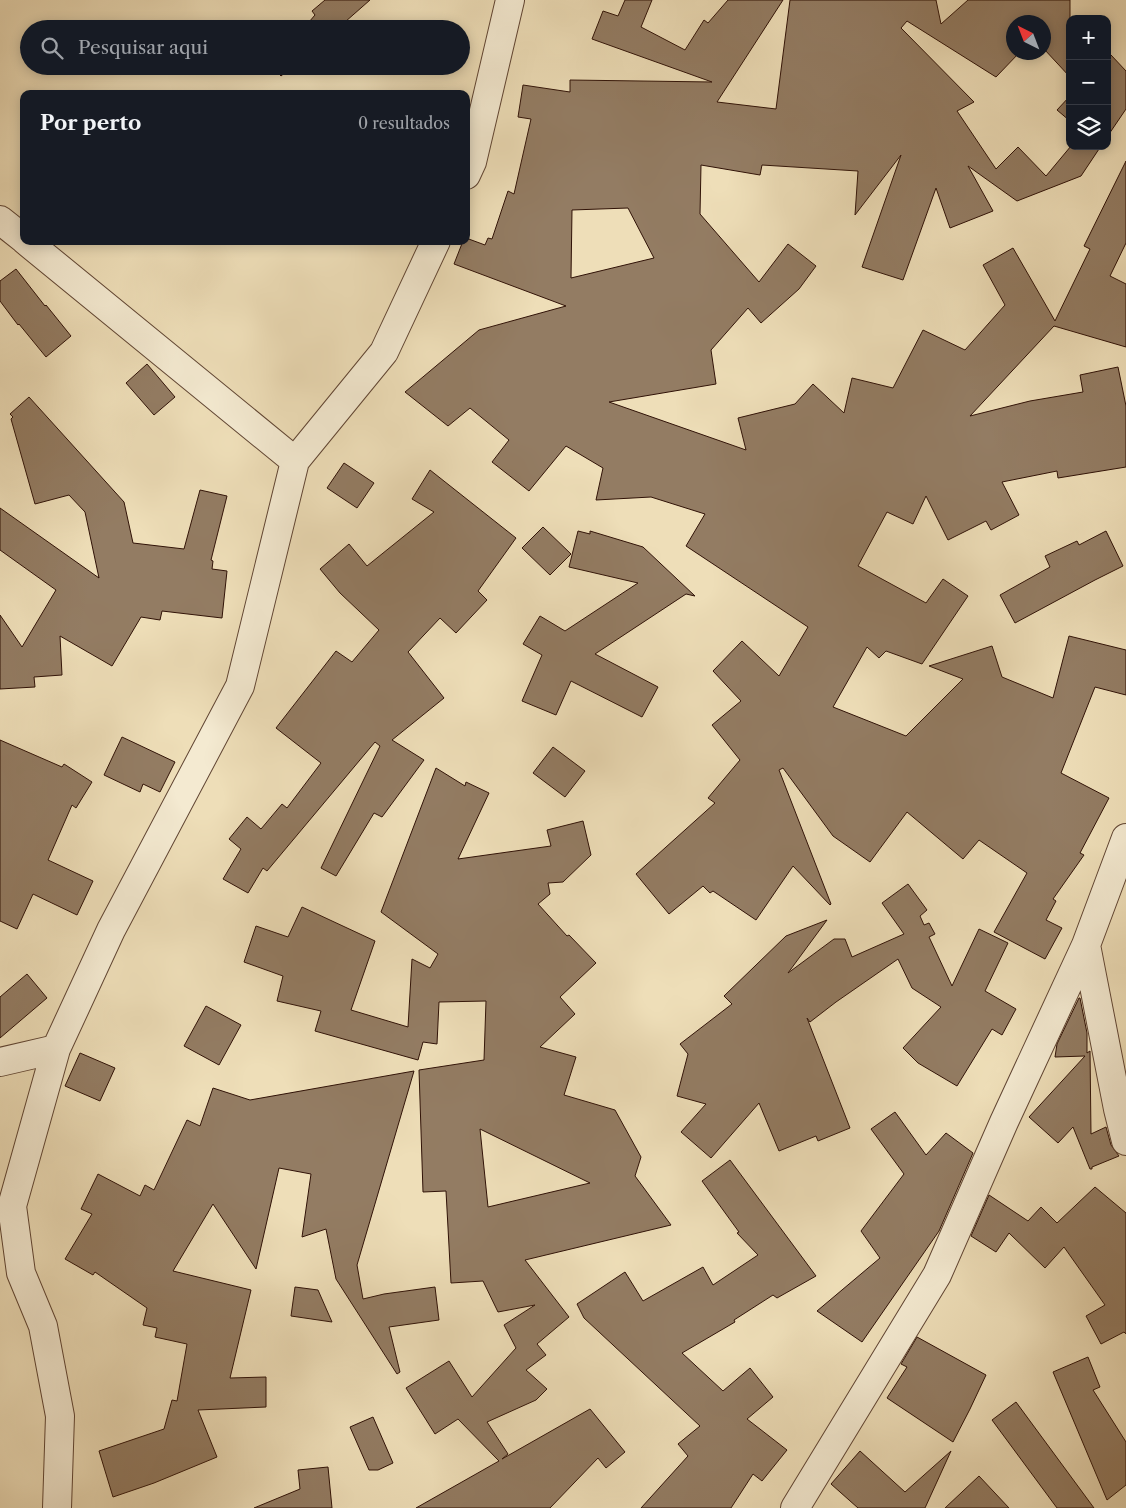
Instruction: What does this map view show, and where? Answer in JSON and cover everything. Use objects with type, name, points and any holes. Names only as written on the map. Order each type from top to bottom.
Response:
[{"type":"street","points":[[470,166],[510,0]]},
{"type":"street","points":[[0,220],[20,236]]},
{"type":"street","points":[[31,245],[296,461]]},
{"type":"street","points":[[57,1508],[60,1416],[43,1326],[21,1273],[12,1206],[56,1049],[111,930],[240,686],[296,461],[384,352],[434,245]]},
{"type":"street","points":[[795,1508],[937,1274],[1004,1122],[1086,945],[1126,838]]},
{"type":"street","points":[[1086,945],[1126,1141]]},
{"type":"street","points":[[0,1062],[56,1049]]},
{"type":"building","points":[[325,0],[370,0],[347,20],[311,20],[315,15],[312,11]]},
{"type":"building","points":[[625,0],[652,0],[641,27],[685,50],[704,20],[708,23],[728,0],[783,0],[717,102],[776,109],[790,0],[936,0],[941,24],[968,0],[1070,0],[1070,15],[1066,15],[1066,73],[1051,57],[1051,15],[1006,15],[1006,60],[1012,60],[996,77],[907,21],[901,28],[974,102],[957,111],[996,169],[1018,147],[1046,176],[1068,150],[1098,150],[1081,176],[1017,201],[968,166],[993,211],[950,228],[936,188],[903,280],[862,267],[901,155],[855,215],[858,171],[762,165],[760,175],[701,165],[700,214],[759,282],[788,244],[816,266],[799,289],[761,323],[748,308],[711,350],[716,384],[609,402],[746,450],[738,418],[795,404],[813,384],[844,413],[852,378],[893,388],[923,330],[965,350],[1005,305],[983,265],[1013,248],[1055,321],[1090,249],[1084,246],[1126,161],[1126,243],[1110,276],[1126,284],[1126,347],[1054,326],[970,416],[1030,401],[1083,392],[1080,375],[1118,367],[1126,406],[1126,467],[1058,478],[1057,471],[1002,482],[1019,515],[991,530],[986,521],[948,540],[926,496],[913,524],[887,512],[858,566],[926,603],[943,579],[968,596],[922,664],[886,651],[879,658],[867,647],[833,707],[906,736],[963,679],[929,666],[992,646],[1002,677],[1053,698],[1069,636],[1126,650],[1126,695],[1095,687],[1061,773],[1109,798],[1080,853],[1084,855],[1053,899],[1056,901],[1046,920],[1062,928],[1045,959],[994,932],[1027,873],[979,840],[963,859],[907,812],[870,862],[833,836],[783,768],[779,770],[830,905],[793,866],[756,920],[713,891],[710,893],[703,886],[669,914],[636,874],[715,803],[708,798],[740,760],[712,725],[741,701],[713,671],[742,641],[779,676],[808,627],[686,546],[705,514],[651,497],[596,500],[603,468],[566,446],[529,491],[492,462],[509,440],[470,408],[448,426],[405,392],[479,330],[566,306],[454,264],[461,245],[470,245],[470,239],[485,245],[488,238],[492,239],[508,191],[514,194],[531,119],[518,117],[523,85],[570,92],[570,80],[712,82],[592,39],[603,11],[618,16]],"holes":[[[628,208],[654,258],[571,278],[572,210]]]},
{"type":"building","points":[[1111,55],[1126,71],[1126,109],[1111,131]]},
{"type":"building","points":[[1066,100],[1066,118],[1057,110]]},
{"type":"building","points":[[16,269],[71,336],[46,357],[0,301],[0,281]]},
{"type":"building","points":[[147,364],[175,397],[154,415],[126,383]]},
{"type":"building","points":[[29,397],[124,502],[133,543],[184,549],[200,490],[227,496],[211,560],[213,561],[212,569],[227,571],[222,618],[162,611],[160,620],[141,617],[112,666],[60,636],[62,675],[34,677],[35,687],[0,689],[0,615],[22,647],[56,590],[0,550],[0,508],[99,578],[85,512],[69,495],[35,504],[11,419],[13,417],[10,414]]},
{"type":"building","points":[[344,463],[374,483],[357,508],[327,488]]},
{"type":"building","points":[[430,470],[516,538],[478,591],[487,600],[456,633],[440,618],[408,652],[444,698],[392,740],[424,760],[382,817],[374,813],[336,876],[321,868],[380,746],[375,742],[267,871],[263,868],[248,893],[223,879],[241,849],[229,839],[247,817],[261,829],[282,804],[287,808],[321,763],[276,728],[336,651],[352,662],[379,630],[340,593],[320,569],[349,544],[367,566],[434,512],[412,499]]},
{"type":"building","points":[[543,527],[571,554],[550,575],[522,548]]},
{"type":"building","points":[[578,531],[590,534],[590,531],[643,547],[695,596],[686,594],[595,654],[658,687],[642,717],[571,681],[556,715],[522,701],[542,655],[523,644],[540,616],[565,631],[638,583],[569,567]]},
{"type":"building","points":[[1106,531],[1123,566],[1015,623],[1000,595],[1050,567],[1045,556],[1077,541],[1079,545]]},
{"type":"building","points":[[122,737],[175,762],[160,792],[143,784],[140,792],[104,775]]},
{"type":"building","points":[[0,740],[62,767],[64,764],[92,782],[76,808],[72,805],[48,860],[93,881],[77,915],[33,894],[17,929],[0,921]]},
{"type":"building","points":[[553,747],[585,771],[565,797],[533,773]]},
{"type":"building","points":[[436,768],[465,786],[466,782],[489,793],[458,859],[551,846],[547,830],[583,821],[591,855],[563,882],[548,883],[550,894],[538,904],[567,936],[569,935],[596,963],[560,997],[575,1014],[540,1047],[576,1057],[564,1095],[615,1110],[641,1157],[635,1176],[671,1225],[525,1260],[569,1317],[537,1344],[546,1355],[526,1370],[547,1389],[536,1400],[487,1422],[508,1454],[502,1459],[590,1409],[625,1452],[606,1468],[598,1458],[550,1508],[416,1508],[499,1461],[458,1419],[435,1434],[406,1388],[449,1361],[472,1397],[516,1348],[504,1325],[535,1305],[498,1312],[483,1281],[451,1283],[446,1191],[423,1192],[419,1070],[484,1060],[486,1001],[439,1002],[437,1044],[423,1042],[418,1060],[315,1031],[321,1011],[277,1001],[283,976],[244,962],[256,926],[288,937],[302,907],[375,941],[351,1010],[408,1027],[412,959],[430,968],[438,954],[381,912]],"holes":[[[480,1129],[590,1183],[488,1207]]]},
{"type":"building","points":[[908,884],[927,910],[920,916],[924,925],[929,923],[935,934],[929,937],[952,986],[979,929],[1008,943],[985,991],[1016,1009],[1002,1035],[992,1029],[957,1086],[918,1063],[903,1048],[941,1007],[912,988],[898,959],[810,1022],[807,1018],[850,1128],[818,1141],[816,1136],[779,1151],[759,1103],[711,1158],[681,1132],[706,1104],[677,1096],[688,1054],[680,1044],[732,1004],[724,996],[786,936],[827,920],[788,973],[834,939],[845,939],[852,957],[904,934],[882,903]]},
{"type":"building","points":[[27,974],[47,998],[0,1038],[0,997]]},
{"type":"building","points":[[1079,998],[1087,1033],[1087,1053],[1090,1051],[1091,1134],[1106,1127],[1111,1145],[1119,1156],[1092,1167],[1092,1169],[1090,1169],[1073,1127],[1058,1143],[1029,1117],[1085,1056],[1055,1057],[1057,1044]]},
{"type":"building","points":[[206,1006],[241,1025],[219,1065],[184,1046]]},
{"type":"building","points":[[80,1053],[115,1068],[100,1101],[65,1086]]},
{"type":"building","points":[[414,1071],[357,1265],[363,1299],[435,1287],[439,1320],[389,1327],[400,1372],[397,1374],[336,1279],[326,1229],[302,1237],[311,1174],[279,1168],[256,1269],[213,1204],[173,1271],[251,1290],[230,1378],[266,1377],[266,1407],[198,1410],[217,1457],[154,1483],[113,1497],[99,1451],[164,1429],[172,1400],[177,1401],[187,1344],[155,1337],[157,1328],[143,1325],[147,1308],[95,1272],[93,1275],[65,1259],[92,1214],[81,1209],[98,1174],[140,1196],[145,1185],[154,1190],[187,1120],[200,1126],[213,1088],[250,1100]]},
{"type":"building","points":[[895,1112],[926,1155],[946,1133],[973,1153],[939,1231],[862,1342],[817,1311],[880,1258],[861,1231],[904,1174],[871,1129]]},
{"type":"building","points":[[730,1160],[816,1276],[777,1298],[773,1295],[734,1320],[735,1322],[682,1353],[723,1391],[750,1368],[773,1397],[747,1419],[787,1450],[762,1481],[753,1474],[731,1508],[641,1508],[688,1456],[678,1444],[700,1426],[584,1318],[577,1304],[625,1272],[643,1301],[703,1267],[713,1285],[758,1255],[737,1233],[739,1232],[702,1181]]},
{"type":"building","points":[[1095,1187],[1126,1213],[1126,1334],[1124,1332],[1101,1344],[1086,1316],[1105,1305],[1064,1247],[1045,1268],[1009,1233],[996,1252],[971,1236],[989,1195],[1028,1221],[1041,1207],[1057,1223]]},
{"type":"building","points":[[295,1287],[318,1290],[332,1322],[291,1316]]},
{"type":"building","points":[[917,1337],[986,1375],[953,1442],[887,1398],[907,1367],[901,1364]]},
{"type":"building","points":[[1088,1357],[1100,1387],[1093,1390],[1126,1442],[1126,1485],[1107,1500],[1053,1372]]},
{"type":"building","points":[[1016,1402],[1094,1508],[1057,1508],[992,1420]]},
{"type":"building","points":[[373,1417],[393,1463],[378,1470],[369,1470],[350,1427]]},
{"type":"building","points":[[860,1451],[905,1492],[951,1451],[925,1508],[858,1508],[831,1484]]},
{"type":"building","points":[[328,1467],[332,1508],[254,1508],[300,1489],[298,1470]]},
{"type":"building","points":[[979,1476],[1009,1508],[945,1508]]}]
